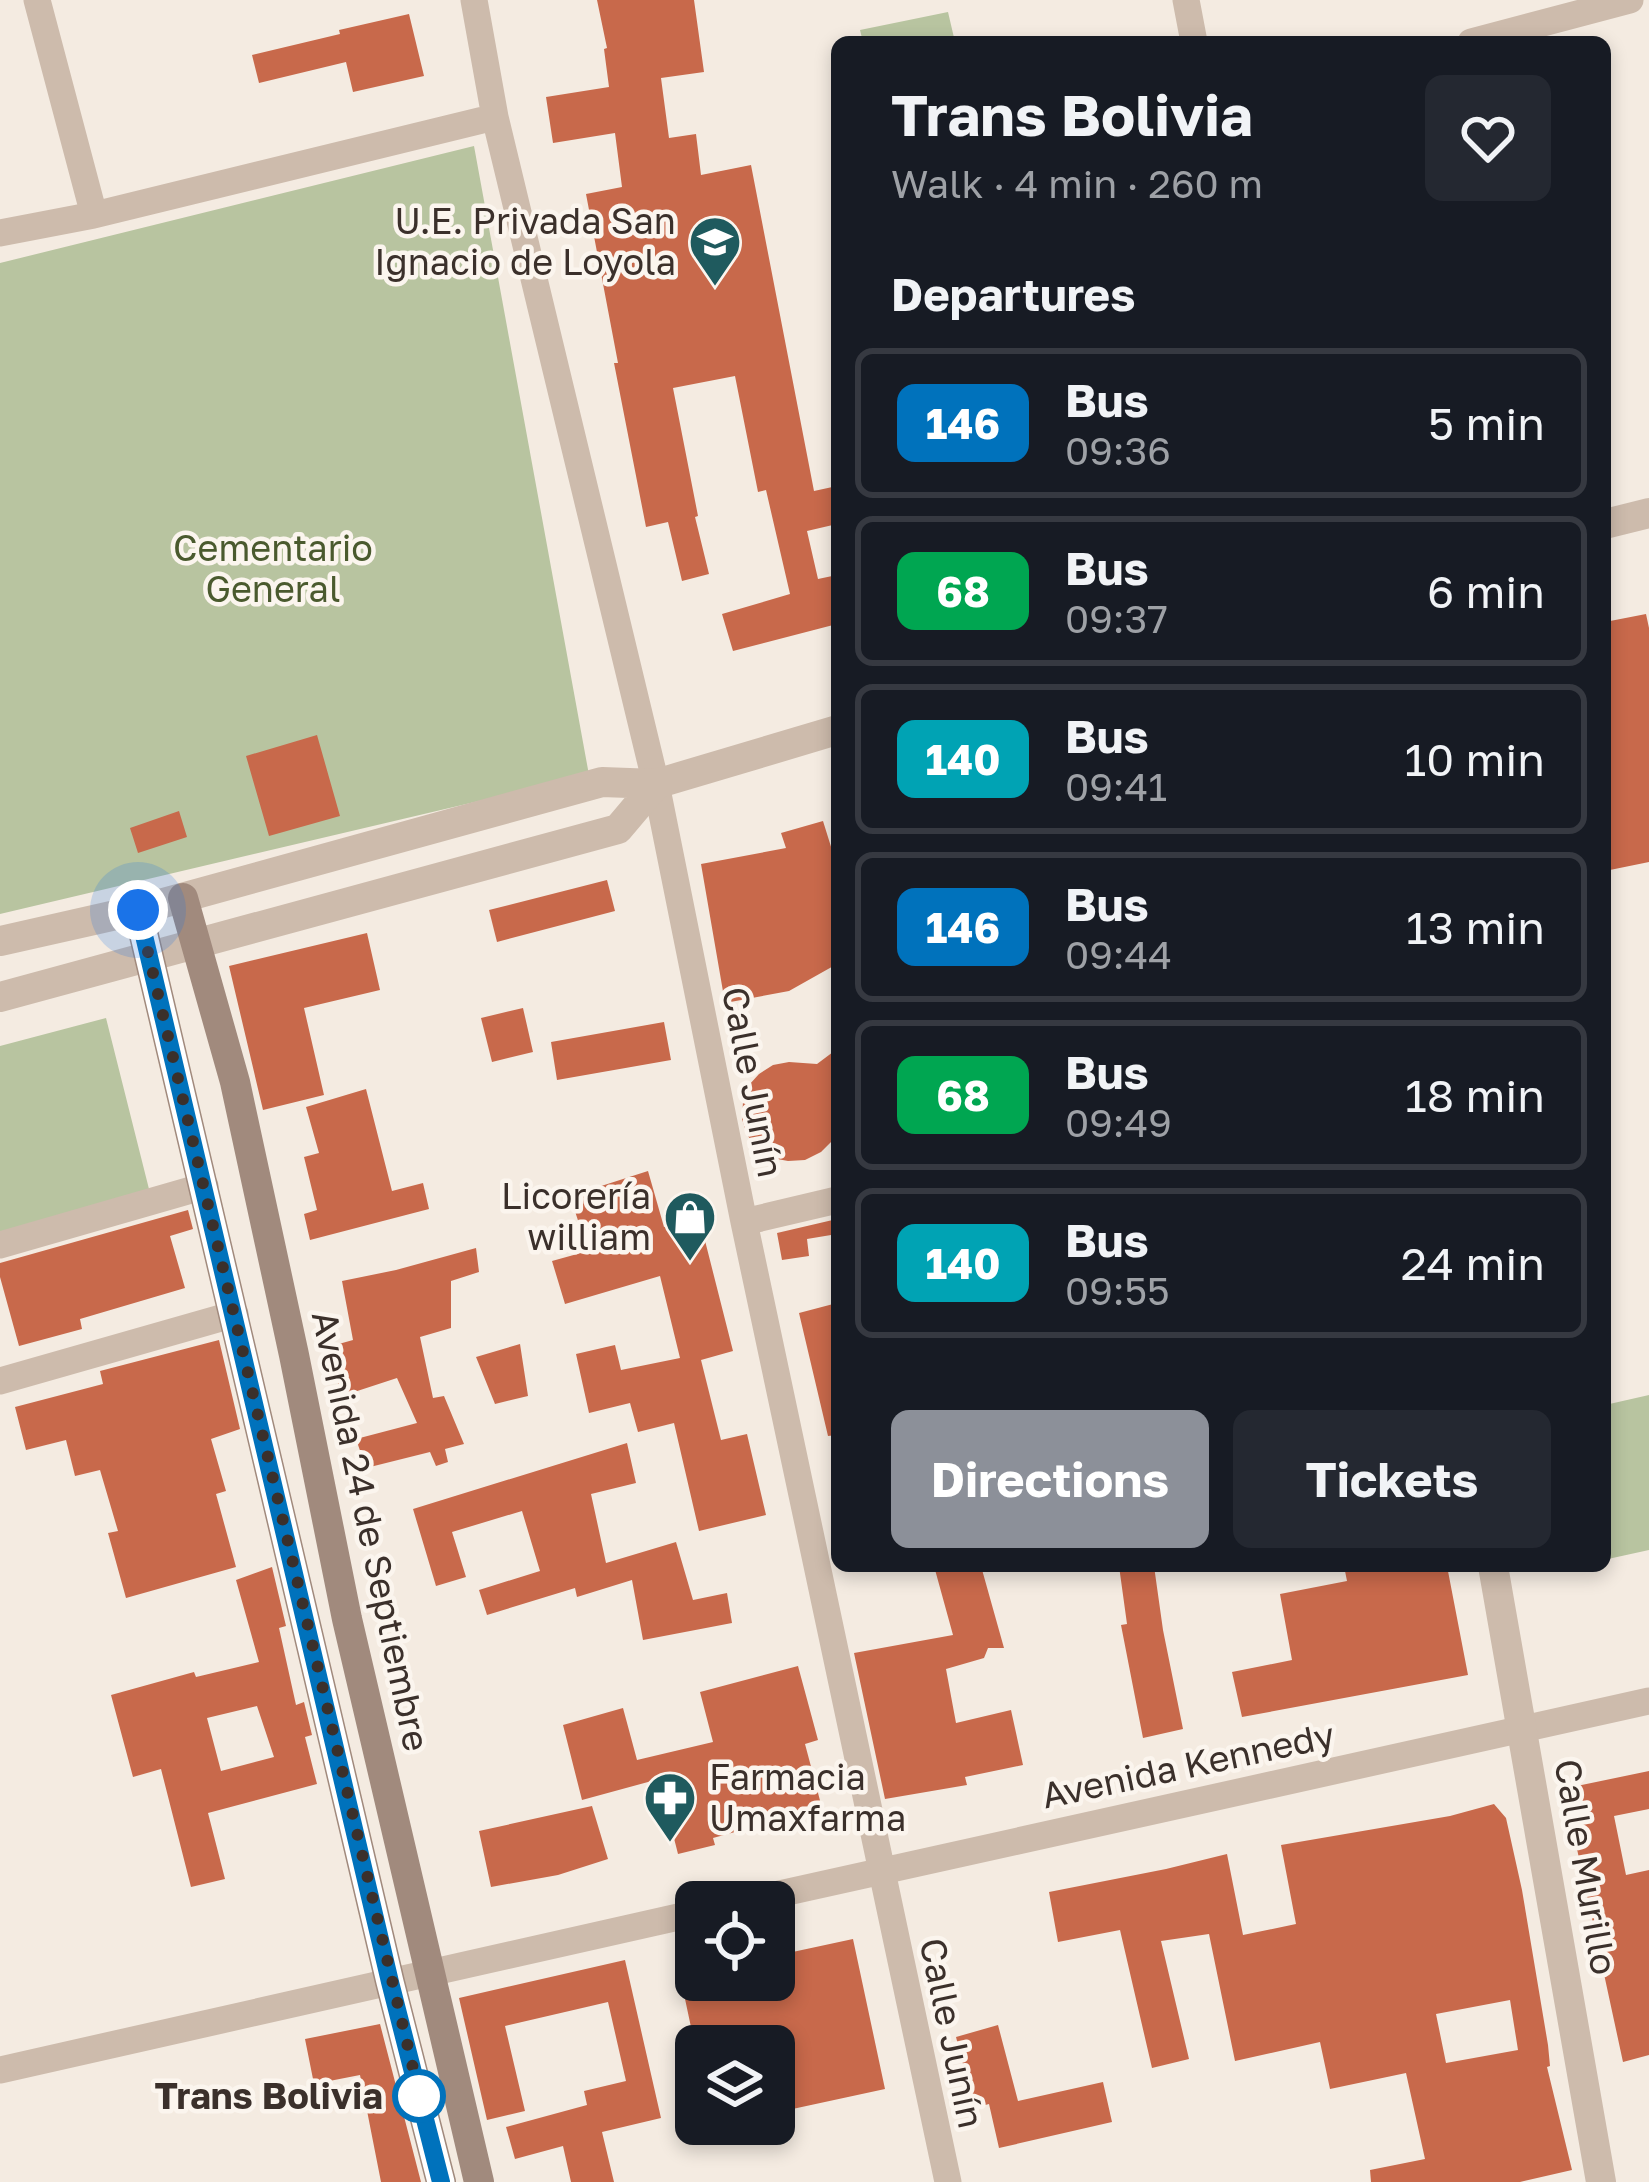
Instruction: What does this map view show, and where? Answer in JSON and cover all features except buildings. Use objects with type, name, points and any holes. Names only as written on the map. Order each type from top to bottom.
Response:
[{"type":"main road","name":"Avenida 24 de Septiembre","points":[[183,898],[235,1082],[347,1619],[479,2182]]},
{"type":"main road","points":[[138,910],[441,2182]]},
{"type":"street","points":[[37,0],[94,214]]},
{"type":"street","name":"Calle Junín","points":[[474,0],[495,116],[656,784],[948,2182]]},
{"type":"street","points":[[1186,0],[1193,36]]},
{"type":"street","points":[[1494,36],[1630,0]]},
{"type":"street","points":[[0,233],[495,116]]},
{"type":"street","points":[[1611,522],[1649,513]]},
{"type":"street","points":[[0,941],[138,910],[602,782],[656,784],[831,732]]},
{"type":"street","points":[[0,997],[618,829],[656,784]]},
{"type":"street","points":[[0,1245],[205,1186]]},
{"type":"street","points":[[744,1222],[831,1201]]},
{"type":"street","points":[[0,1382],[235,1313]]},
{"type":"street","name":"Calle Murillo","points":[[1493,1572],[1601,2182]]},
{"type":"street","name":"Avenida Kennedy","points":[[795,1890],[1649,1701]]},
{"type":"street","points":[[0,2070],[675,1918]]},
{"type":"green space","points":[[948,12],[954,36],[862,36],[860,30]]},
{"type":"green space","name":"Cementario General","points":[[474,146],[589,775],[0,914],[0,263]]},
{"type":"green space","points":[[106,1018],[151,1197],[0,1237],[0,1046]]},
{"type":"green space","points":[[1649,1395],[1649,1550],[1611,1558],[1611,1404]]},
{"type":"bus line","name":"146","points":[[138,910],[441,2182]]},
{"type":"place","name":"U.E. Privada San Ignacio de Loyola","points":[[715,288]]},
{"type":"place","name":"Licorería william","points":[[690,1263]]},
{"type":"place","name":"Farmacia Umaxfarma","points":[[670,1844]]},
{"type":"place","name":"Trans Bolivia","points":[[419,2096]]},
{"type":"route","points":[[138,910],[421,2102],[419,2096]]}]
